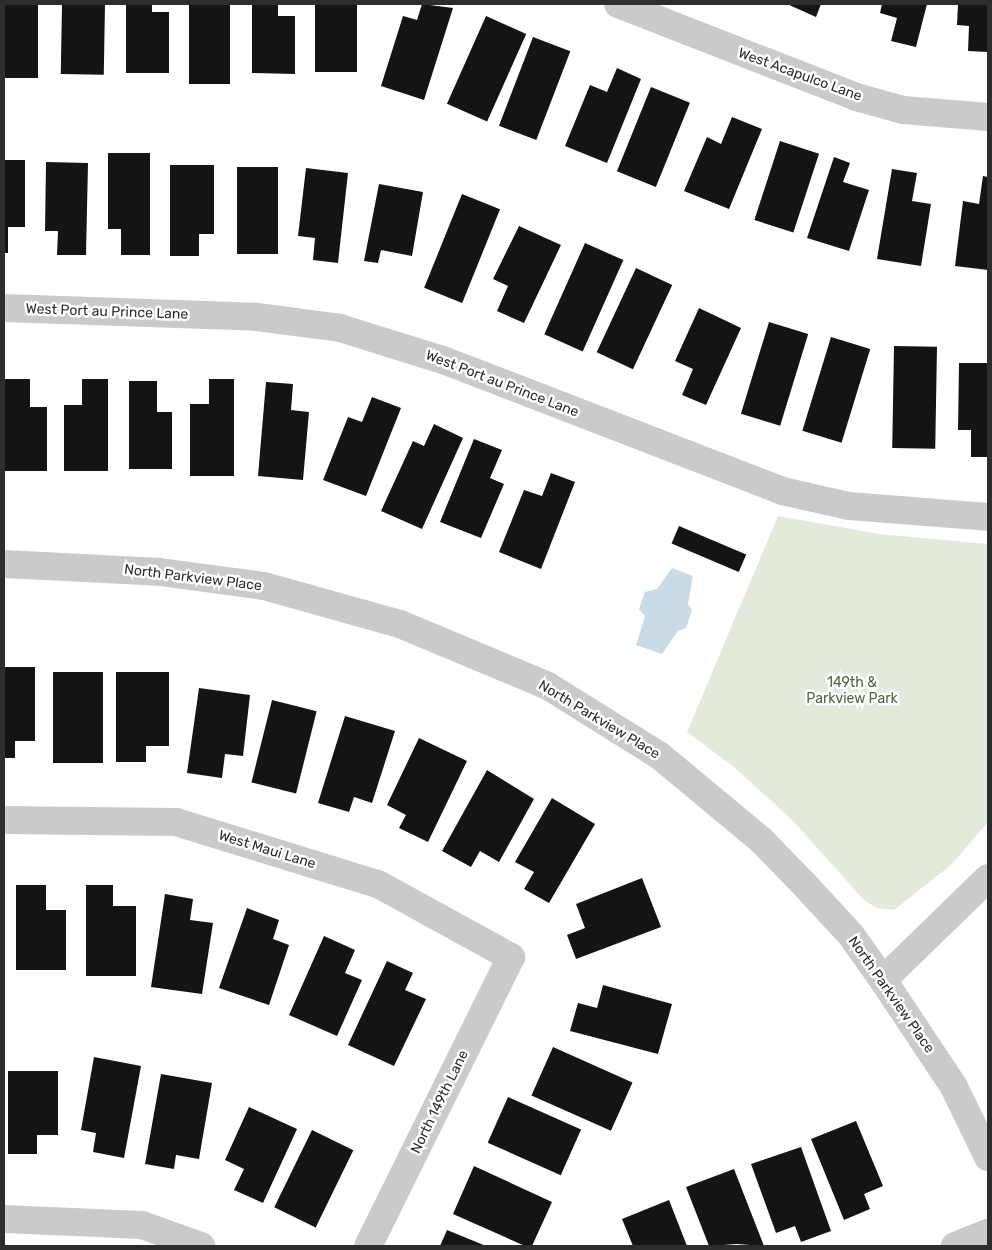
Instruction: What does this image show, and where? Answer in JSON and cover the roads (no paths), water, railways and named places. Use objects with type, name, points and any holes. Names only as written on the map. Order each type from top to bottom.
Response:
[{"type":"street","name":"West Acapulco Lane","points":[[618,4],[856,98],[902,110],[988,117]]},
{"type":"street","name":"West Port au Prince Lane","points":[[4,308],[257,317],[340,328],[443,360],[782,491],[848,506],[988,517]]},
{"type":"street","name":"North Parkview Place","points":[[4,564],[160,572],[264,586],[400,624],[548,686],[660,756],[761,840],[851,935],[954,1086],[988,1157]]},
{"type":"street","name":"West Maui Lane","points":[[4,820],[176,822],[378,884],[511,957]]},
{"type":"street","points":[[883,980],[988,878]]},
{"type":"street","name":"North 149th Lane","points":[[368,1246],[511,957]]},
{"type":"street","points":[[4,1219],[142,1225],[201,1246]]},
{"type":"street","points":[[955,1246],[988,1233]]},
{"type":"water","points":[[672,568],[693,576],[688,604],[692,610],[686,628],[678,631],[662,654],[636,645],[645,616],[639,609],[645,592],[657,589]]},
{"type":"park label","name":"149th & Parkview Park","points":[[852,692]]}]
